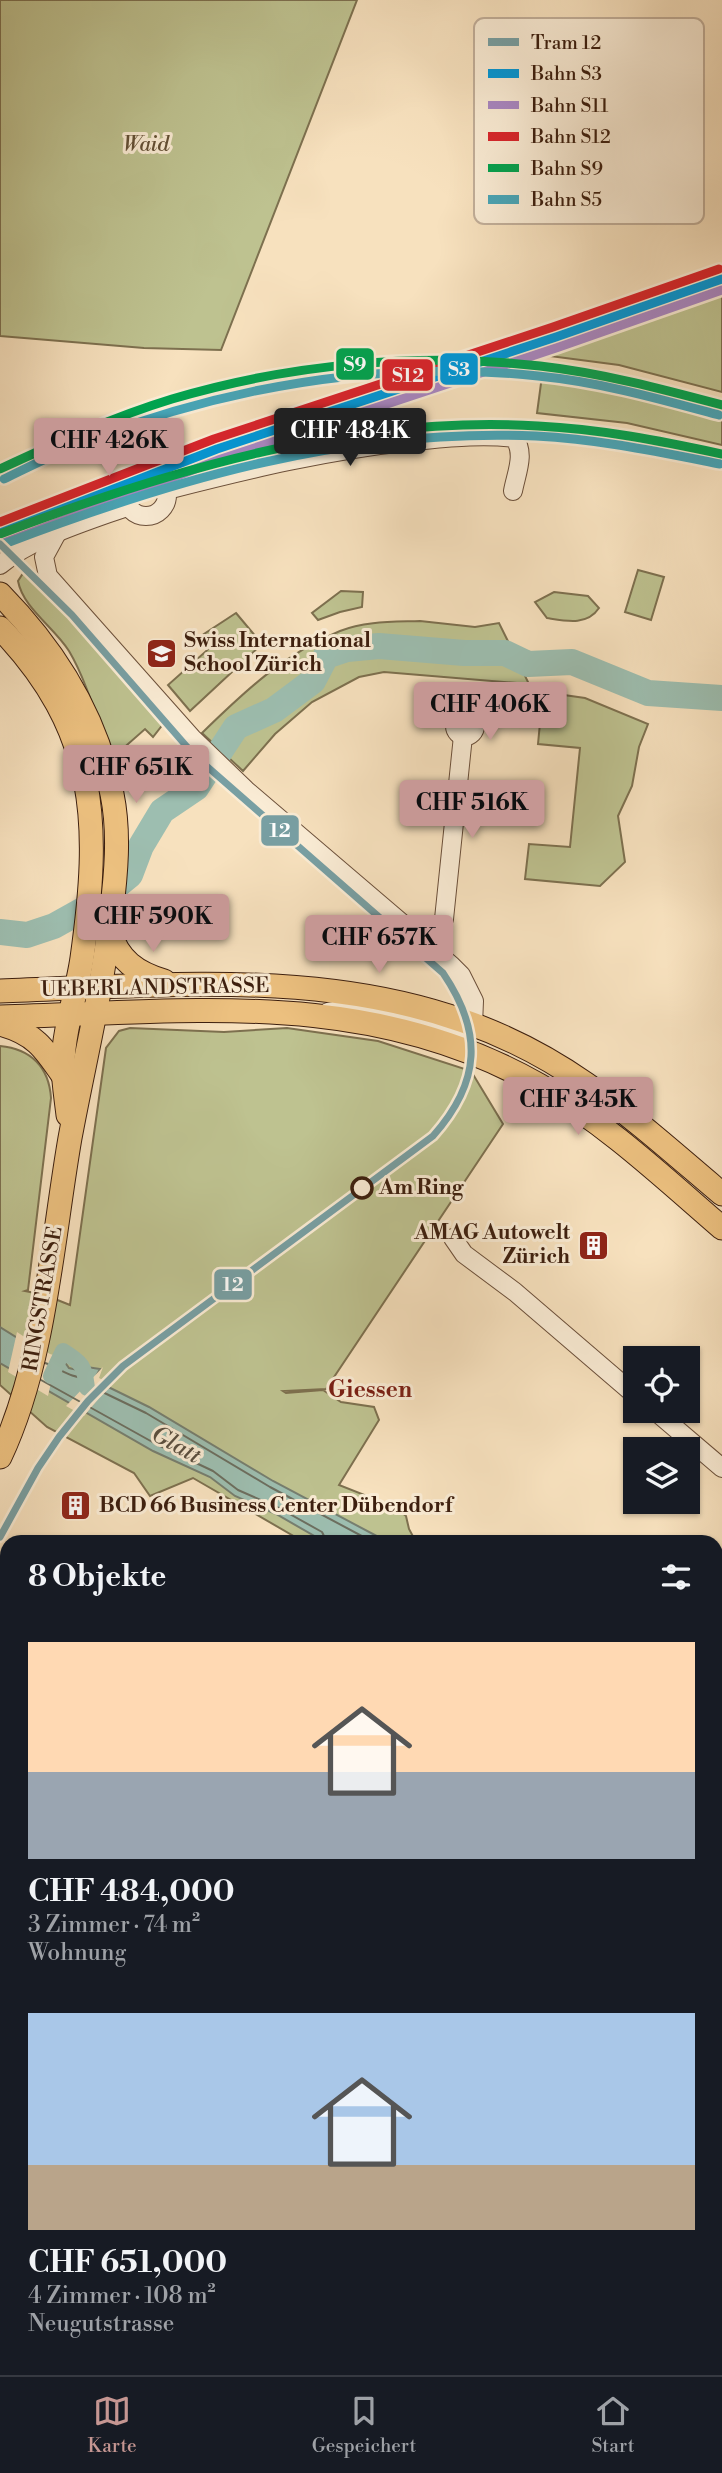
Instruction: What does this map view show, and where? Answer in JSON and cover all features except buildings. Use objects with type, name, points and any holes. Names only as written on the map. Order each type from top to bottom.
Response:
[{"type":"main road","name":"RINGSTRASSE","points":[[0,594],[44,643],[81,703],[103,759],[113,796],[116,848],[110,937],[71,1136],[35,1355],[23,1402],[0,1457]]},
{"type":"main road","name":"RINGSTRASSE","points":[[0,628],[29,659],[63,712],[85,774],[90,805],[91,871],[83,951],[63,1061],[71,1136]]},
{"type":"main road","points":[[110,937],[124,959],[138,971],[177,985]]},
{"type":"main road","name":"UEBERLANDSTRASSE","points":[[0,991],[270,984],[387,998],[430,1009],[473,1025],[539,1056],[585,1083],[646,1129],[722,1194]]},
{"type":"main road","name":"UEBERLANDSTRASSE","points":[[0,1017],[223,1009],[314,1014],[385,1025],[435,1039],[480,1056],[531,1081],[570,1105],[629,1147],[722,1228]]},
{"type":"main road","points":[[0,1024],[38,1041],[64,1077]]},
{"type":"street","points":[[167,490],[352,447],[454,437],[498,436],[514,438],[520,444],[513,491]]},
{"type":"street","points":[[141,474],[160,478],[167,490],[166,503],[156,513],[144,516],[128,506],[125,494],[135,477],[141,474]]},
{"type":"street","points":[[0,565],[57,533],[128,506]]},
{"type":"street","points":[[57,533],[44,557],[48,576],[201,747],[461,975],[474,1001],[473,1025]]},
{"type":"street","points":[[427,945],[444,919],[463,736]]},
{"type":"street","name":"UEBERLANDSTRASSE","points":[[314,1014],[352,1008],[444,1030],[465,1031],[473,1025]]},
{"type":"street","points":[[453,1238],[464,1254],[515,1292],[623,1385]]},
{"type":"street","points":[[669,1423],[722,1468]]},
{"type":"green space","name":"Waid","points":[[0,0],[357,0],[221,350],[144,348],[0,336]]},
{"type":"green space","points":[[719,290],[722,293],[722,392],[619,365],[527,353]]},
{"type":"green space","points":[[542,376],[682,404],[722,417],[722,445],[627,423],[537,413]]},
{"type":"green space","points":[[27,567],[69,607],[167,719],[153,737],[145,729],[111,759],[87,690],[69,651],[32,609],[21,591],[18,581]]},
{"type":"green space","points":[[638,570],[664,577],[651,620],[625,612]]},
{"type":"green space","points":[[341,591],[363,592],[362,607],[318,620],[312,613]]},
{"type":"green space","points":[[554,592],[588,596],[599,608],[582,620],[547,618],[535,602]]},
{"type":"green space","points":[[236,613],[262,644],[190,711],[168,685],[213,645],[204,634]]},
{"type":"green space","points":[[420,621],[475,627],[499,623],[529,684],[384,672],[359,677],[312,702],[275,734],[243,771],[202,733],[266,675],[320,640],[359,625]]},
{"type":"green space","points":[[543,692],[585,698],[648,724],[639,747],[632,786],[618,816],[625,862],[600,886],[525,879],[529,844],[570,847],[580,748],[538,744]]},
{"type":"green space","points":[[130,1028],[224,1032],[287,1028],[378,1041],[471,1071],[503,1124],[326,1389],[283,1391],[323,1390],[341,1402],[374,1407],[379,1420],[339,1485],[395,1507],[406,1516],[412,1535],[292,1535],[193,1478],[150,1496],[134,1473],[47,1427],[0,1385],[0,1046],[21,1051],[29,1056],[42,1069],[50,1087],[51,1098],[28,1290],[25,1291],[45,1295],[70,1305],[106,1048],[119,1031]]},
{"type":"water","name":"Glatt","points":[[0,1327],[48,1357],[64,1361],[69,1368],[82,1371],[87,1367],[100,1369],[94,1380],[149,1407],[273,1481],[375,1535],[313,1535],[276,1514],[235,1496],[210,1477],[153,1451],[0,1363]]},
{"type":"pier","points":[[17,1332],[57,1356],[48,1396],[8,1372]]},
{"type":"pier","points":[[103,1367],[99,1378],[111,1384],[84,1416],[66,1406]]},
{"type":"waterway","points":[[0,932],[27,935],[54,926],[97,902],[130,875],[141,846],[162,811],[196,788],[236,727],[274,710],[313,681],[326,656],[347,649],[379,646],[464,653],[505,653],[528,664],[572,662],[648,693],[722,698]]},
{"type":"waterway","points":[[51,1376],[63,1351],[81,1366],[87,1388]]},
{"type":"tram line","name":"12","points":[[0,544],[72,615],[195,756],[443,973],[465,1016],[471,1056],[468,1076],[460,1096],[433,1136],[123,1366],[88,1401],[38,1468],[1,1535]]},
{"type":"rail line","name":"S12","points":[[0,522],[214,439],[719,269]]},
{"type":"rail line","name":"S3","points":[[0,533],[217,449],[722,279]]},
{"type":"rail line","name":"S11","points":[[4,543],[221,459],[722,290]]},
{"type":"rail line","name":"S9","points":[[0,469],[106,422],[172,399],[262,377],[355,364],[448,360],[540,366],[609,377],[722,405]]},
{"type":"rail line","name":"S5","points":[[4,479],[91,439],[200,404],[311,381],[367,375],[481,372],[538,376],[607,387],[719,415]]},
{"type":"rail line","name":"S9","points":[[0,534],[130,488],[197,468],[331,438],[400,429],[469,425],[538,426],[631,436],[722,454]]},
{"type":"rail line","name":"S5","points":[[4,544],[134,498],[199,479],[264,462],[398,440],[536,436],[582,440],[720,464]]},
{"type":"place","name":"Swiss International School Zürich","points":[[161,653]]},
{"type":"place","name":"Am Ring","points":[[362,1188]]},
{"type":"place","name":"AMAG Autowelt Zürich","points":[[593,1245]]},
{"type":"place","name":"BCD 66 Business Center Dübendorf","points":[[76,1506]]},
{"type":"district","name":"Giessen","points":[[370,1390]]}]
